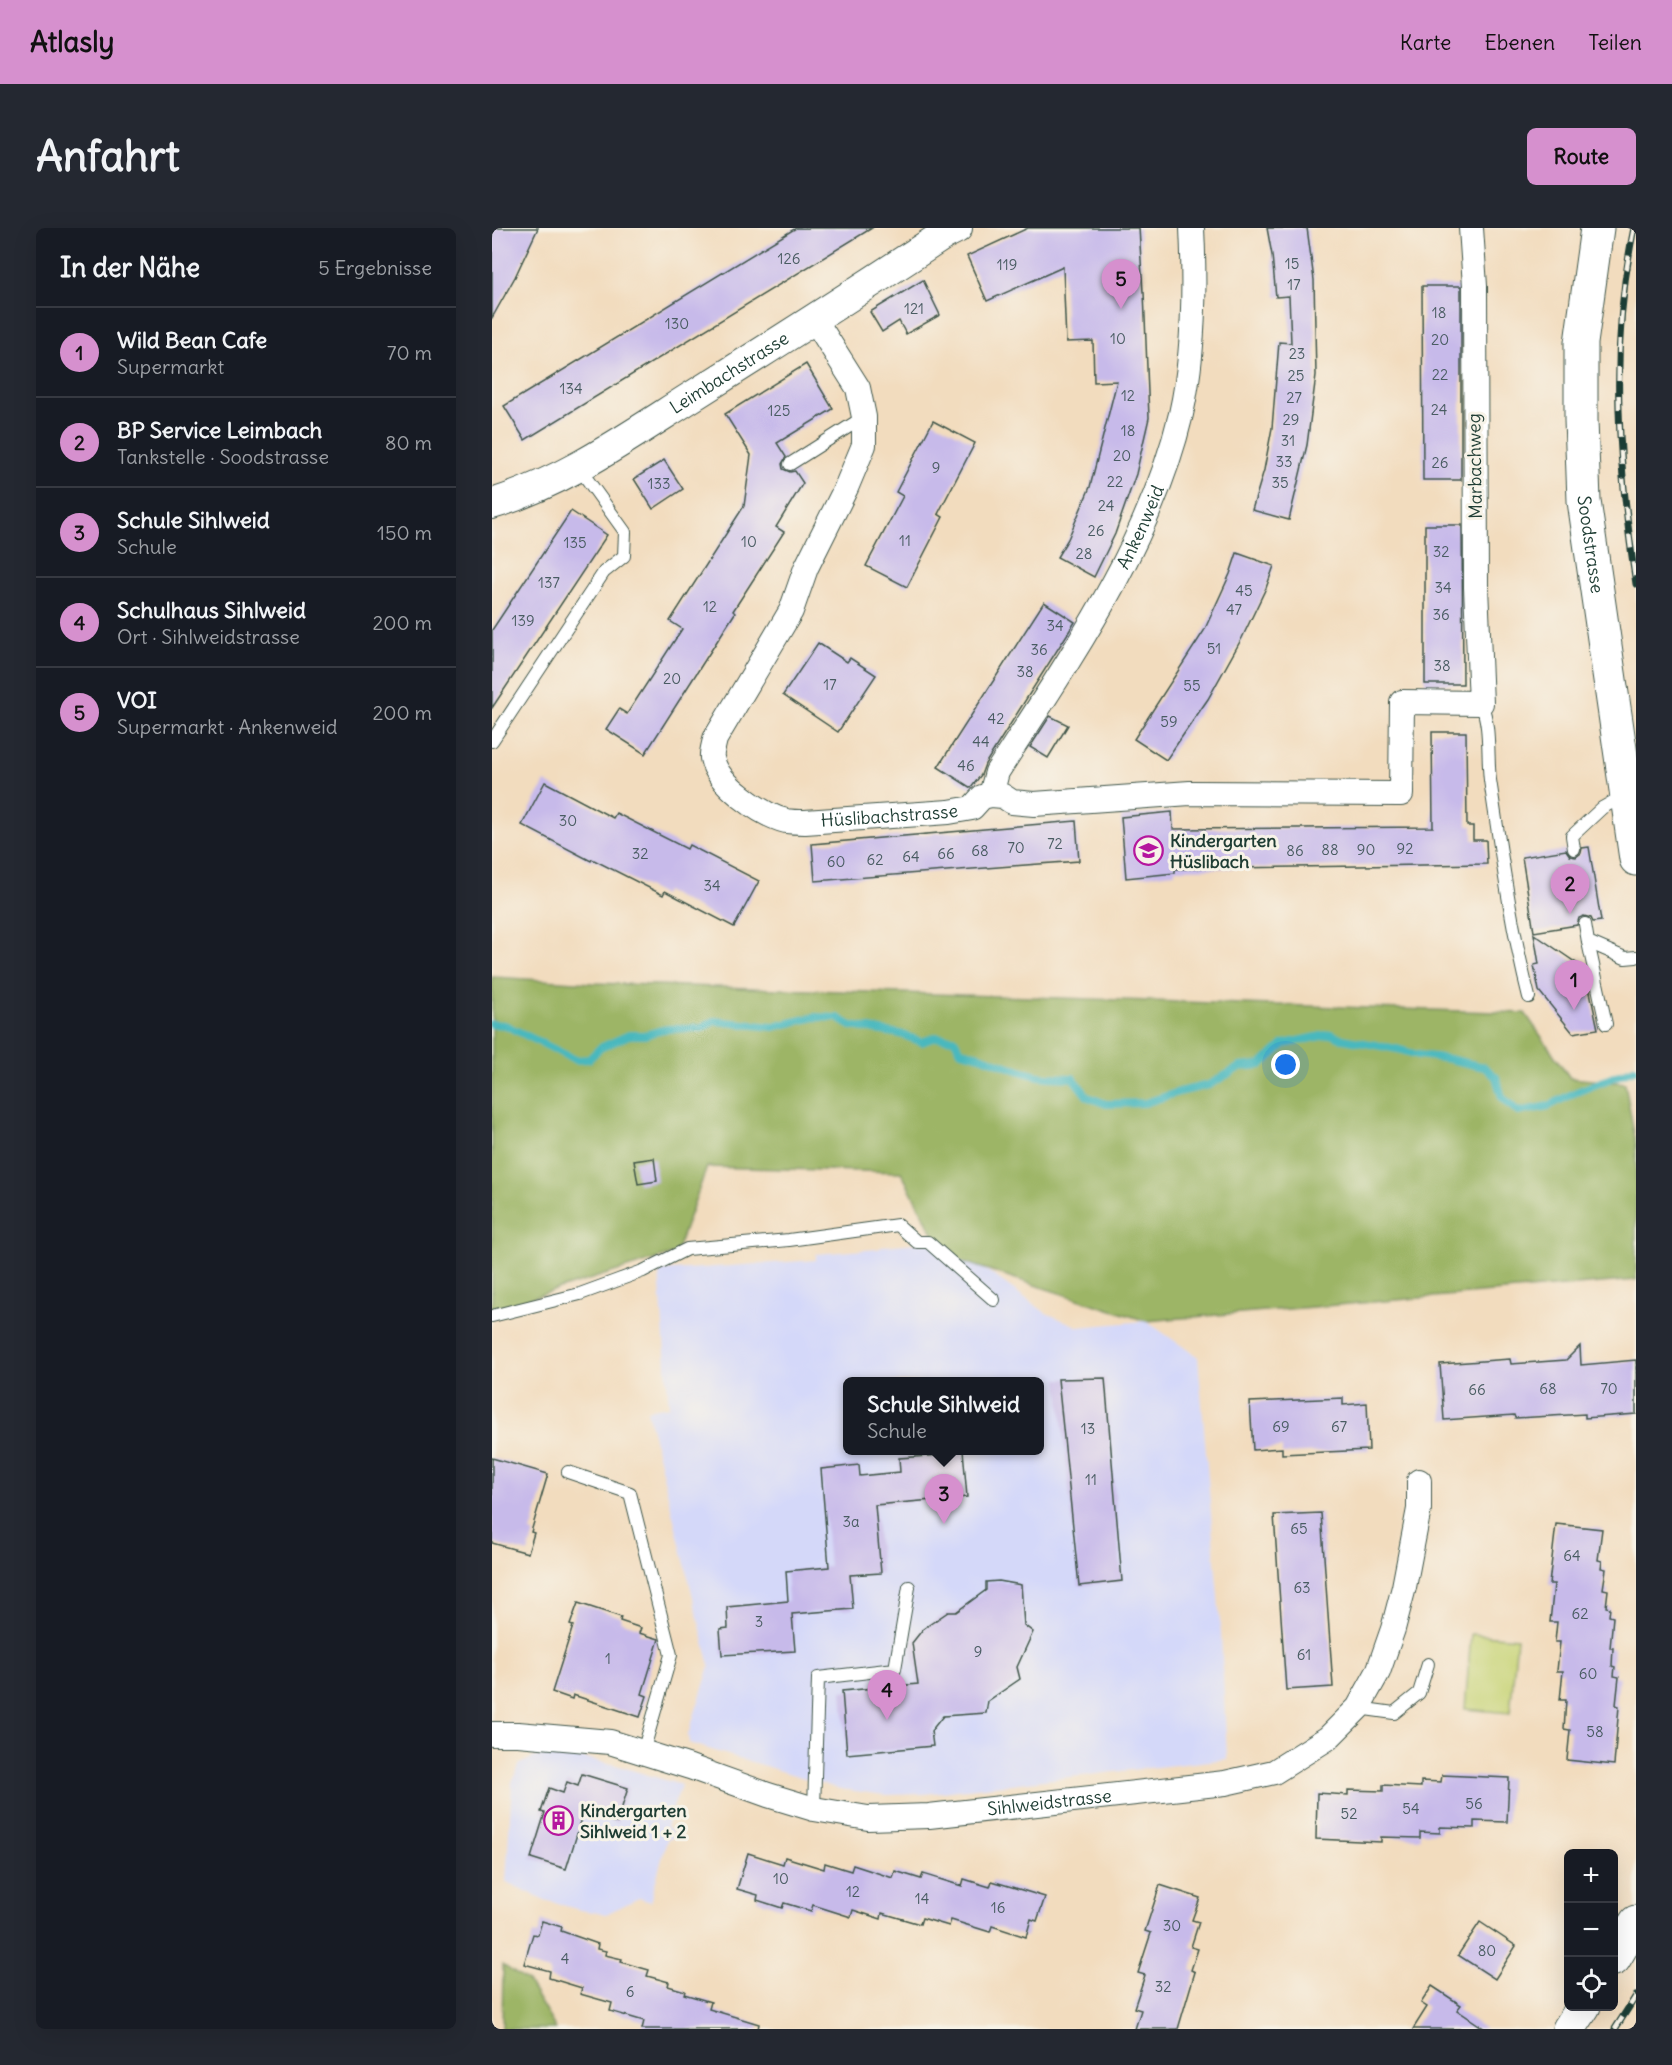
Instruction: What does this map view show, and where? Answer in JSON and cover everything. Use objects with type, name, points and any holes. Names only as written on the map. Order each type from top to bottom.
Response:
[{"type":"main road","name":"Soodstrasse","points":[[1597,228],[1581,344],[1584,489],[1636,859]]},
{"type":"main road","points":[[1615,1957],[1636,1922]]},
{"type":"main road","points":[[1569,2029],[1581,2011]]},
{"type":"street","name":"Leimbachstrasse","points":[[492,504],[514,497],[579,468],[957,228]]},
{"type":"street","name":"Ankenweid","points":[[991,795],[997,772],[1080,642],[1137,538],[1156,493],[1180,415],[1188,375],[1194,283],[1192,228]]},
{"type":"street","name":"Marbachweg","points":[[1471,228],[1476,286],[1476,587],[1481,703]]},
{"type":"street","name":"Hüslibachstrasse","points":[[815,320],[858,388],[864,417],[864,445],[846,488],[806,568],[791,611],[716,739],[712,757],[732,789],[765,812],[786,821],[805,822],[949,812],[972,808],[982,797],[991,795]]},
{"type":"street","points":[[991,795],[1003,796],[1012,802],[1034,804],[1191,794],[1401,794],[1402,702],[1481,703]]},
{"type":"street","name":"Sihlweidstrasse","points":[[492,1734],[610,1742],[814,1809],[868,1818],[929,1816],[1225,1783],[1274,1772],[1328,1738],[1358,1708],[1378,1672],[1393,1629],[1419,1509],[1419,1481]]},
{"type":"lane","points":[[790,464],[864,417]]},
{"type":"lane","points":[[492,741],[604,572],[624,556],[625,532],[579,468]]},
{"type":"lane","points":[[1481,703],[1487,717],[1490,778],[1508,896],[1517,951],[1529,997]]},
{"type":"lane","points":[[1574,849],[1572,836],[1602,808],[1626,795]]},
{"type":"lane","points":[[1585,924],[1606,1024]]},
{"type":"lane","points":[[1588,942],[1625,958],[1636,957]]},
{"type":"lane","points":[[492,1316],[580,1294],[643,1271],[687,1249],[789,1240],[898,1225],[917,1242],[928,1242],[994,1300]]},
{"type":"lane","points":[[568,1472],[630,1493],[671,1655],[643,1752]]},
{"type":"lane","points":[[814,1809],[818,1678],[895,1669],[909,1587]]},
{"type":"lane","points":[[1358,1708],[1394,1713],[1419,1693],[1428,1664]]},
{"type":"shaded area","points":[[928,1242],[989,1272],[1046,1313],[1079,1327],[1146,1321],[1198,1357],[1221,1634],[1227,1759],[924,1794],[885,1795],[840,1789],[689,1743],[688,1735],[710,1666],[647,1410],[669,1406],[659,1271],[816,1260],[816,1254],[878,1249],[884,1246]]},
{"type":"shaded area","points":[[539,1755],[570,1755],[612,1764],[681,1785],[666,1827],[672,1830],[673,1838],[667,1840],[650,1902],[639,1898],[606,1914],[580,1910],[545,1900],[506,1882],[512,1782],[520,1764]]},
{"type":"green space","points":[[492,977],[592,983],[1525,1013],[1570,1078],[1625,1083],[1636,1144],[1636,1280],[1146,1321],[945,1256],[901,1172],[707,1167],[676,1253],[492,1308]]},
{"type":"green space","points":[[1471,1634],[1517,1638],[1510,1713],[1465,1709]]},
{"type":"green space","points":[[503,1965],[528,1982],[556,2029],[502,2029]]},
{"type":"building","points":[[492,228],[538,228],[515,277],[492,318]]},
{"type":"building","points":[[796,228],[872,228],[525,440],[504,406]]},
{"type":"building","points":[[1028,228],[1139,228],[1149,418],[1136,474],[1115,534],[1094,577],[1057,557],[1068,539],[1090,487],[1117,381],[1094,382],[1093,341],[1066,342],[1063,267],[987,301],[967,256]]},
{"type":"building","points":[[1267,228],[1307,228],[1314,280],[1316,375],[1307,445],[1289,520],[1252,510],[1264,470],[1272,428],[1279,342],[1291,343],[1289,296],[1276,297]]},
{"type":"building","points":[[923,280],[940,315],[906,334],[899,321],[882,332],[870,312]]},
{"type":"building","points":[[1422,286],[1461,286],[1461,480],[1423,480]]},
{"type":"building","points":[[806,364],[833,409],[777,443],[786,457],[782,464],[783,469],[790,472],[795,471],[803,483],[776,527],[784,532],[645,754],[606,729],[619,709],[627,714],[682,629],[670,621],[744,506],[751,455],[725,414]]},
{"type":"building","points":[[933,421],[975,443],[938,514],[943,517],[907,587],[866,566],[903,496],[896,492]]},
{"type":"building","points":[[664,460],[683,489],[653,509],[634,479]]},
{"type":"building","points":[[571,511],[607,535],[492,708],[492,630]]},
{"type":"building","points":[[1425,525],[1462,525],[1463,684],[1425,684]]},
{"type":"building","points":[[1237,553],[1274,566],[1242,638],[1208,699],[1166,760],[1134,739],[1204,631]]},
{"type":"building","points":[[1044,602],[1075,622],[971,788],[938,767]]},
{"type":"building","points":[[818,643],[847,662],[850,658],[876,675],[838,732],[783,695]]},
{"type":"building","points":[[1050,716],[1068,725],[1048,758],[1030,747]]},
{"type":"building","points":[[1432,732],[1466,732],[1467,826],[1473,826],[1473,840],[1486,840],[1487,864],[1175,869],[1175,873],[1126,878],[1121,817],[1172,812],[1173,829],[1433,827]]},
{"type":"building","points":[[545,782],[613,818],[616,813],[687,849],[689,845],[759,881],[734,927],[665,891],[663,895],[592,859],[591,861],[522,825]]},
{"type":"building","points":[[1076,821],[1079,861],[815,881],[812,844]]},
{"type":"building","points":[[1589,847],[1601,921],[1593,922],[1591,918],[1584,916],[1579,918],[1577,925],[1534,932],[1522,857],[1566,850],[1570,856],[1576,857],[1581,853],[1582,848]]},
{"type":"building","points":[[1534,934],[1585,969],[1598,1029],[1573,1033],[1539,991],[1534,965],[1539,964]]},
{"type":"building","points":[[654,1158],[657,1181],[638,1184],[634,1161]]},
{"type":"building","points":[[1580,1346],[1581,1365],[1636,1360],[1636,1414],[1585,1418],[1585,1414],[1515,1418],[1514,1415],[1444,1420],[1440,1364],[1510,1359],[1511,1364],[1566,1360]]},
{"type":"building","points":[[1105,1378],[1122,1581],[1079,1586],[1058,1379]]},
{"type":"building","points":[[1343,1398],[1343,1405],[1367,1403],[1369,1450],[1282,1454],[1282,1448],[1253,1450],[1250,1402]]},
{"type":"building","points":[[963,1455],[967,1497],[875,1505],[881,1573],[850,1575],[853,1609],[792,1614],[795,1651],[722,1655],[720,1629],[728,1628],[727,1607],[788,1601],[786,1571],[829,1567],[821,1469],[859,1465],[860,1476],[900,1472],[899,1458]]},
{"type":"building","points":[[492,1458],[548,1474],[531,1532],[534,1533],[528,1553],[492,1543]]},
{"type":"building","points":[[1321,1513],[1333,1687],[1286,1690],[1274,1515]]},
{"type":"building","points":[[1556,1524],[1602,1529],[1598,1560],[1602,1561],[1601,1568],[1606,1569],[1603,1589],[1608,1590],[1606,1607],[1610,1608],[1609,1616],[1613,1617],[1610,1648],[1613,1648],[1612,1666],[1615,1667],[1614,1676],[1619,1677],[1614,1765],[1567,1760],[1570,1730],[1564,1729],[1566,1700],[1560,1700],[1563,1671],[1557,1671],[1560,1642],[1555,1642],[1557,1622],[1550,1622],[1554,1584],[1549,1584]]},
{"type":"building","points":[[999,1581],[1021,1585],[1024,1625],[1033,1632],[1017,1667],[1020,1679],[988,1701],[986,1713],[943,1716],[931,1731],[933,1746],[847,1754],[842,1691],[918,1684],[912,1643],[923,1629],[948,1612],[956,1612],[986,1590],[986,1582]]},
{"type":"building","points":[[578,1603],[621,1617],[620,1621],[641,1628],[639,1633],[659,1639],[642,1694],[647,1696],[640,1717],[573,1695],[572,1699],[552,1692]]},
{"type":"building","name":"Kindergarten Sihlweid 1 + 2","points":[[582,1774],[628,1788],[617,1823],[584,1812],[566,1869],[531,1858],[545,1813],[541,1812],[549,1788],[563,1793],[567,1782],[578,1786]]},
{"type":"building","points":[[1442,1775],[1509,1778],[1507,1822],[1474,1821],[1474,1828],[1440,1827],[1440,1833],[1420,1832],[1420,1838],[1381,1837],[1381,1842],[1316,1839],[1317,1793],[1348,1795],[1348,1790],[1383,1791],[1383,1785],[1421,1787],[1421,1781],[1441,1782]]},
{"type":"building","points":[[748,1853],[783,1864],[785,1857],[824,1869],[825,1863],[851,1871],[853,1865],[893,1878],[895,1871],[921,1879],[923,1874],[962,1886],[964,1879],[990,1887],[992,1881],[1045,1897],[1037,1921],[1031,1919],[1026,1937],[992,1926],[990,1932],[951,1920],[949,1926],[922,1918],[920,1924],[882,1913],[881,1919],[853,1910],[851,1917],[813,1905],[811,1911],[784,1903],[782,1908],[757,1900],[758,1895],[737,1889]]},
{"type":"building","points":[[1160,1885],[1200,1898],[1192,1920],[1199,1922],[1191,1947],[1198,1949],[1191,1970],[1195,1972],[1178,2029],[1135,2029],[1141,2010],[1134,2008],[1145,1975],[1138,1973],[1151,1933],[1145,1931]]},
{"type":"building","points":[[542,1921],[562,1927],[561,1931],[598,1944],[597,1949],[606,1951],[605,1955],[649,1970],[647,1976],[669,1982],[668,1986],[685,1991],[684,1994],[711,2002],[709,2009],[759,2024],[758,2029],[642,2029],[644,2021],[610,2011],[612,2003],[580,1994],[582,1988],[549,1978],[550,1971],[524,1964],[533,1934],[538,1935]]},
{"type":"building","points":[[1480,1922],[1516,1946],[1495,1979],[1458,1955]]},
{"type":"building","points":[[1432,1986],[1461,2005],[1457,2010],[1485,2029],[1413,2029],[1427,2007],[1421,2003]]},
{"type":"waterway","points":[[492,1024],[505,1025],[576,1060],[589,1059],[600,1048],[629,1035],[645,1035],[665,1029],[701,1028],[715,1021],[773,1027],[815,1017],[838,1018],[851,1026],[900,1034],[922,1042],[935,1037],[954,1039],[961,1051],[1019,1071],[1043,1077],[1073,1078],[1088,1097],[1106,1104],[1145,1103],[1209,1085],[1240,1067],[1261,1065],[1284,1044],[1331,1034],[1343,1039],[1484,1067],[1496,1077],[1502,1097],[1518,1112],[1549,1106],[1574,1093],[1634,1069]]},
{"type":"railway","points":[[1634,228],[1621,317],[1619,406],[1625,495],[1636,584]]},
{"type":"railway","points":[[1615,2029],[1636,1996]]},
{"type":"place","name":"VOI","points":[[1121,309]]},
{"type":"place","name":"Kindergarten Hüslibach","points":[[1149,851]]},
{"type":"place","name":"BP Service Leimbach","points":[[1570,914]]},
{"type":"place","name":"Wild Bean Cafe","points":[[1574,1010]]},
{"type":"place","name":"Schule Sihlweid","points":[[944,1524]]},
{"type":"place","name":"Schulhaus Sihlweid","points":[[887,1720]]},
{"type":"place","name":"Kindergarten Sihlweid 1 + 2","points":[[559,1821]]}]
